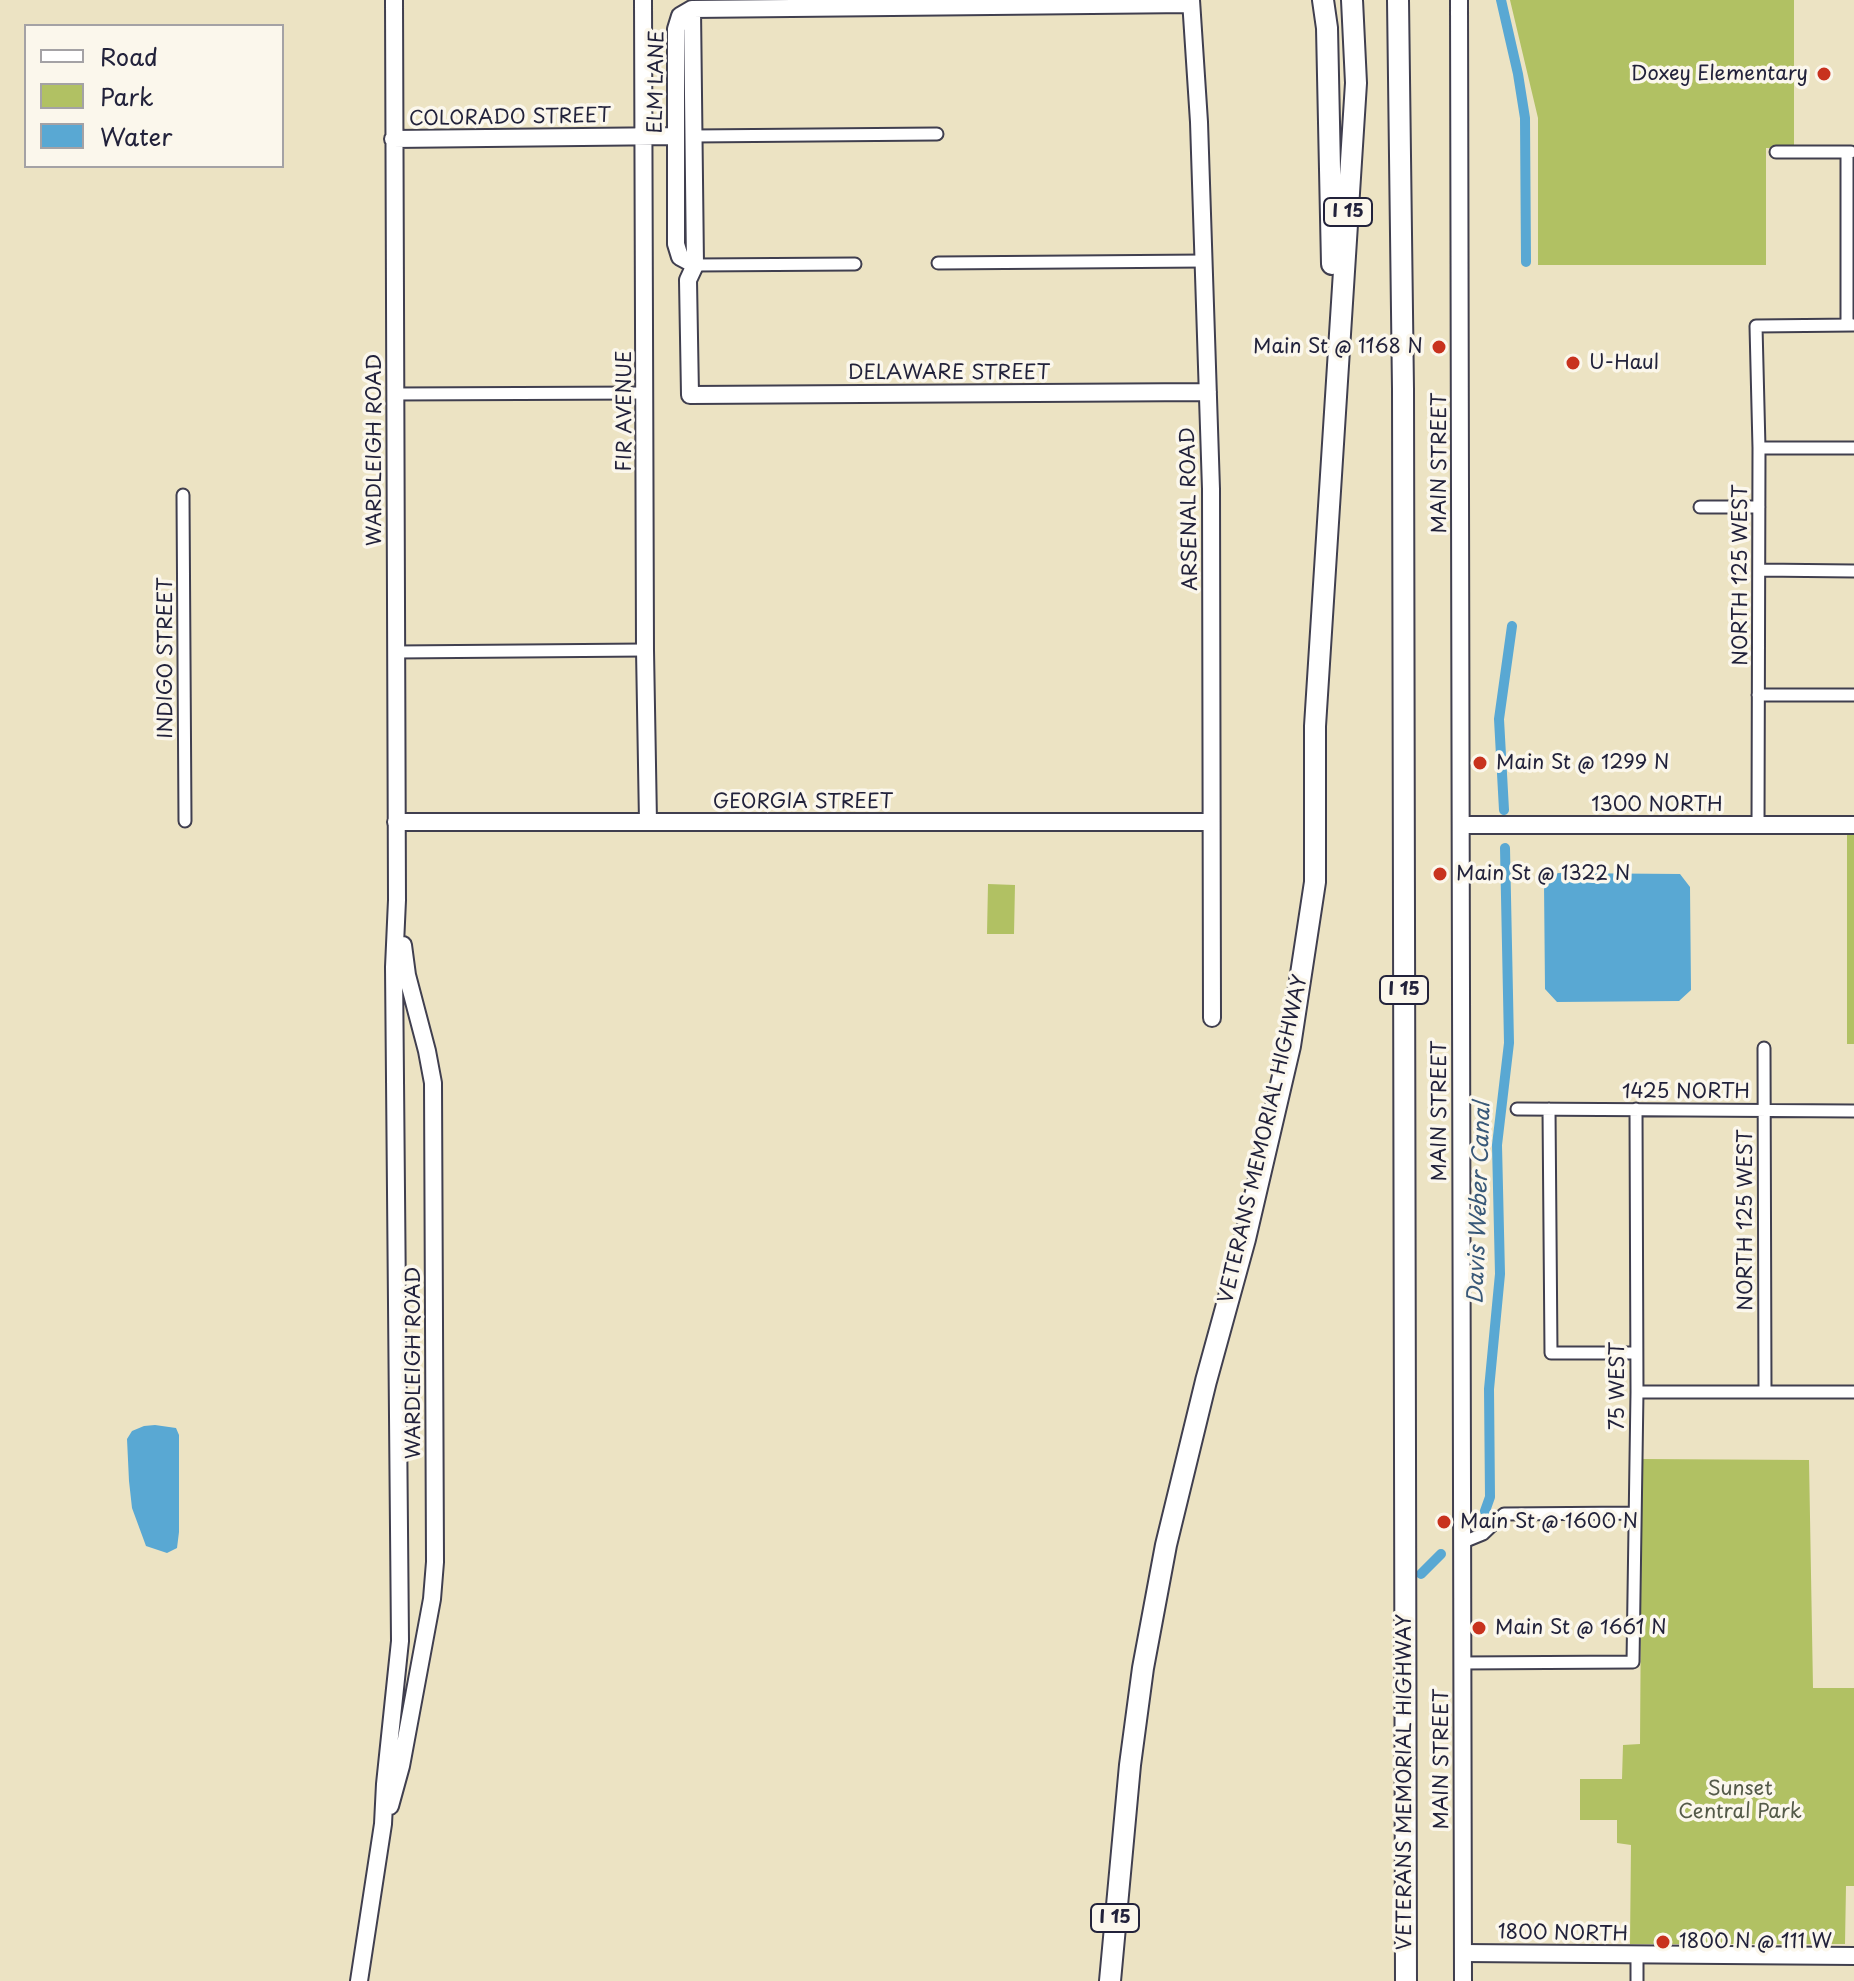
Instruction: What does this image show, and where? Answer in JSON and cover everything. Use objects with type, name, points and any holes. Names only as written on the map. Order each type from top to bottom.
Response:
[{"type":"highway","points":[[1323,0],[1327,28],[1332,208],[1332,424]]},
{"type":"highway","name":"VETERANS MEMORIAL HIGHWAY","points":[[1110,1981],[1143,1668],[1166,1545],[1290,1046],[1315,882],[1315,726],[1356,83],[1352,0]]},
{"type":"highway","name":"VETERANS MEMORIAL HIGHWAY","points":[[1398,0],[1401,110],[1406,1981]]},
{"type":"highway","points":[[1401,110],[1407,0]]},
{"type":"main road","name":"WARDLEIGH ROAD","points":[[359,1981],[383,1824],[400,1641],[394,967],[397,900],[394,0]]},
{"type":"main road","name":"FIR AVENUE","points":[[643,0],[648,822]]},
{"type":"main road","name":"MAIN STREET","points":[[1459,0],[1463,1981]]},
{"type":"main road","points":[[692,9],[1191,2]]},
{"type":"main road","name":"ARSENAL ROAD","points":[[1191,2],[1205,261],[1211,489],[1212,1018]]},
{"type":"main road","name":"ELM LANE","points":[[690,395],[688,280],[695,265],[692,9],[680,16],[676,29],[676,252],[685,262],[695,265]]},
{"type":"main road","name":"COLORADO STREET","points":[[393,139],[676,136]]},
{"type":"main road","name":"DELAWARE STREET","points":[[690,395],[1208,392]]},
{"type":"main road","name":"GEORGIA STREET","points":[[396,822],[1211,822]]},
{"type":"main road","name":"1300 NORTH","points":[[1461,825],[1854,825]]},
{"type":"main road","name":"WARDLEIGH ROAD","points":[[383,1824],[401,1766],[432,1599],[435,1549],[433,1083],[407,975],[397,900]]},
{"type":"main road","name":"1800 NORTH","points":[[1463,1953],[1854,1956]]},
{"type":"street","points":[[693,136],[937,134]]},
{"type":"street","points":[[1776,152],[1850,152],[1850,325]]},
{"type":"street","points":[[938,263],[1205,261]]},
{"type":"street","points":[[695,265],[855,264]]},
{"type":"street","name":"NORTH 125 WEST","points":[[1758,825],[1759,448],[1756,326],[1850,325]]},
{"type":"street","points":[[394,394],[645,393]]},
{"type":"street","points":[[1759,448],[1854,448]]},
{"type":"street","name":"INDIGO STREET","points":[[183,495],[185,821]]},
{"type":"street","points":[[1700,507],[1759,507]]},
{"type":"street","points":[[1759,570],[1854,571]]},
{"type":"street","points":[[396,652],[645,650]]},
{"type":"street","points":[[1758,695],[1854,695]]},
{"type":"street","name":"NORTH 125 WEST","points":[[1764,1048],[1765,1392]]},
{"type":"street","name":"1425 NORTH","points":[[1517,1109],[1854,1111]]},
{"type":"street","points":[[1549,1109],[1551,1353],[1636,1353]]},
{"type":"street","name":"75 WEST","points":[[1461,1663],[1633,1662],[1637,1392],[1636,1109]]},
{"type":"street","points":[[1637,1392],[1854,1392]]},
{"type":"street","points":[[1461,1543],[1483,1534],[1504,1514],[1635,1513]]},
{"type":"street","points":[[1637,1955],[1637,1981]]},
{"type":"green space","points":[[1510,0],[1794,0],[1794,148],[1766,148],[1766,265],[1538,265],[1538,118]]},
{"type":"green space","points":[[1847,834],[1854,834],[1854,1044],[1847,1044]]},
{"type":"green space","points":[[988,884],[1015,885],[1014,934],[987,934]]},
{"type":"green space","name":"Sunset Central Park","points":[[1642,1459],[1809,1460],[1813,1688],[1854,1688],[1854,1886],[1846,1886],[1845,1944],[1630,1944],[1631,1845],[1617,1843],[1617,1820],[1580,1820],[1580,1779],[1622,1779],[1623,1745],[1640,1744]]},
{"type":"water","points":[[1558,873],[1680,874],[1690,887],[1691,990],[1679,1001],[1557,1002],[1545,989],[1544,884]]},
{"type":"water","points":[[155,1425],[176,1428],[179,1435],[179,1532],[177,1548],[167,1553],[146,1546],[132,1508],[129,1481],[127,1439],[132,1431]]},
{"type":"waterway","name":"Davis Weber Canal","points":[[1501,0],[1525,118],[1526,262]]},
{"type":"waterway","name":"Davis Weber Canal","points":[[1504,810],[1499,719],[1512,626]]},
{"type":"waterway","name":"Davis Weber Canal","points":[[1485,1511],[1490,1497],[1489,1389],[1500,1274],[1497,1145],[1509,1043],[1505,848]]},
{"type":"waterway","points":[[1421,1574],[1441,1554]]},
{"type":"place","name":"Doxey Elementary","points":[[1824,74]]},
{"type":"place","name":"Main St @ 1168 N","points":[[1439,347]]},
{"type":"place","name":"U-Haul","points":[[1573,363]]},
{"type":"place","name":"Main St @ 1299 N","points":[[1480,763]]},
{"type":"place","name":"Main St @ 1322 N","points":[[1440,874]]},
{"type":"place","name":"Main St @ 1600 N","points":[[1444,1522]]},
{"type":"place","name":"Main St @ 1661 N","points":[[1479,1628]]},
{"type":"place","name":"1800 N @ 111 W","points":[[1663,1942]]}]
